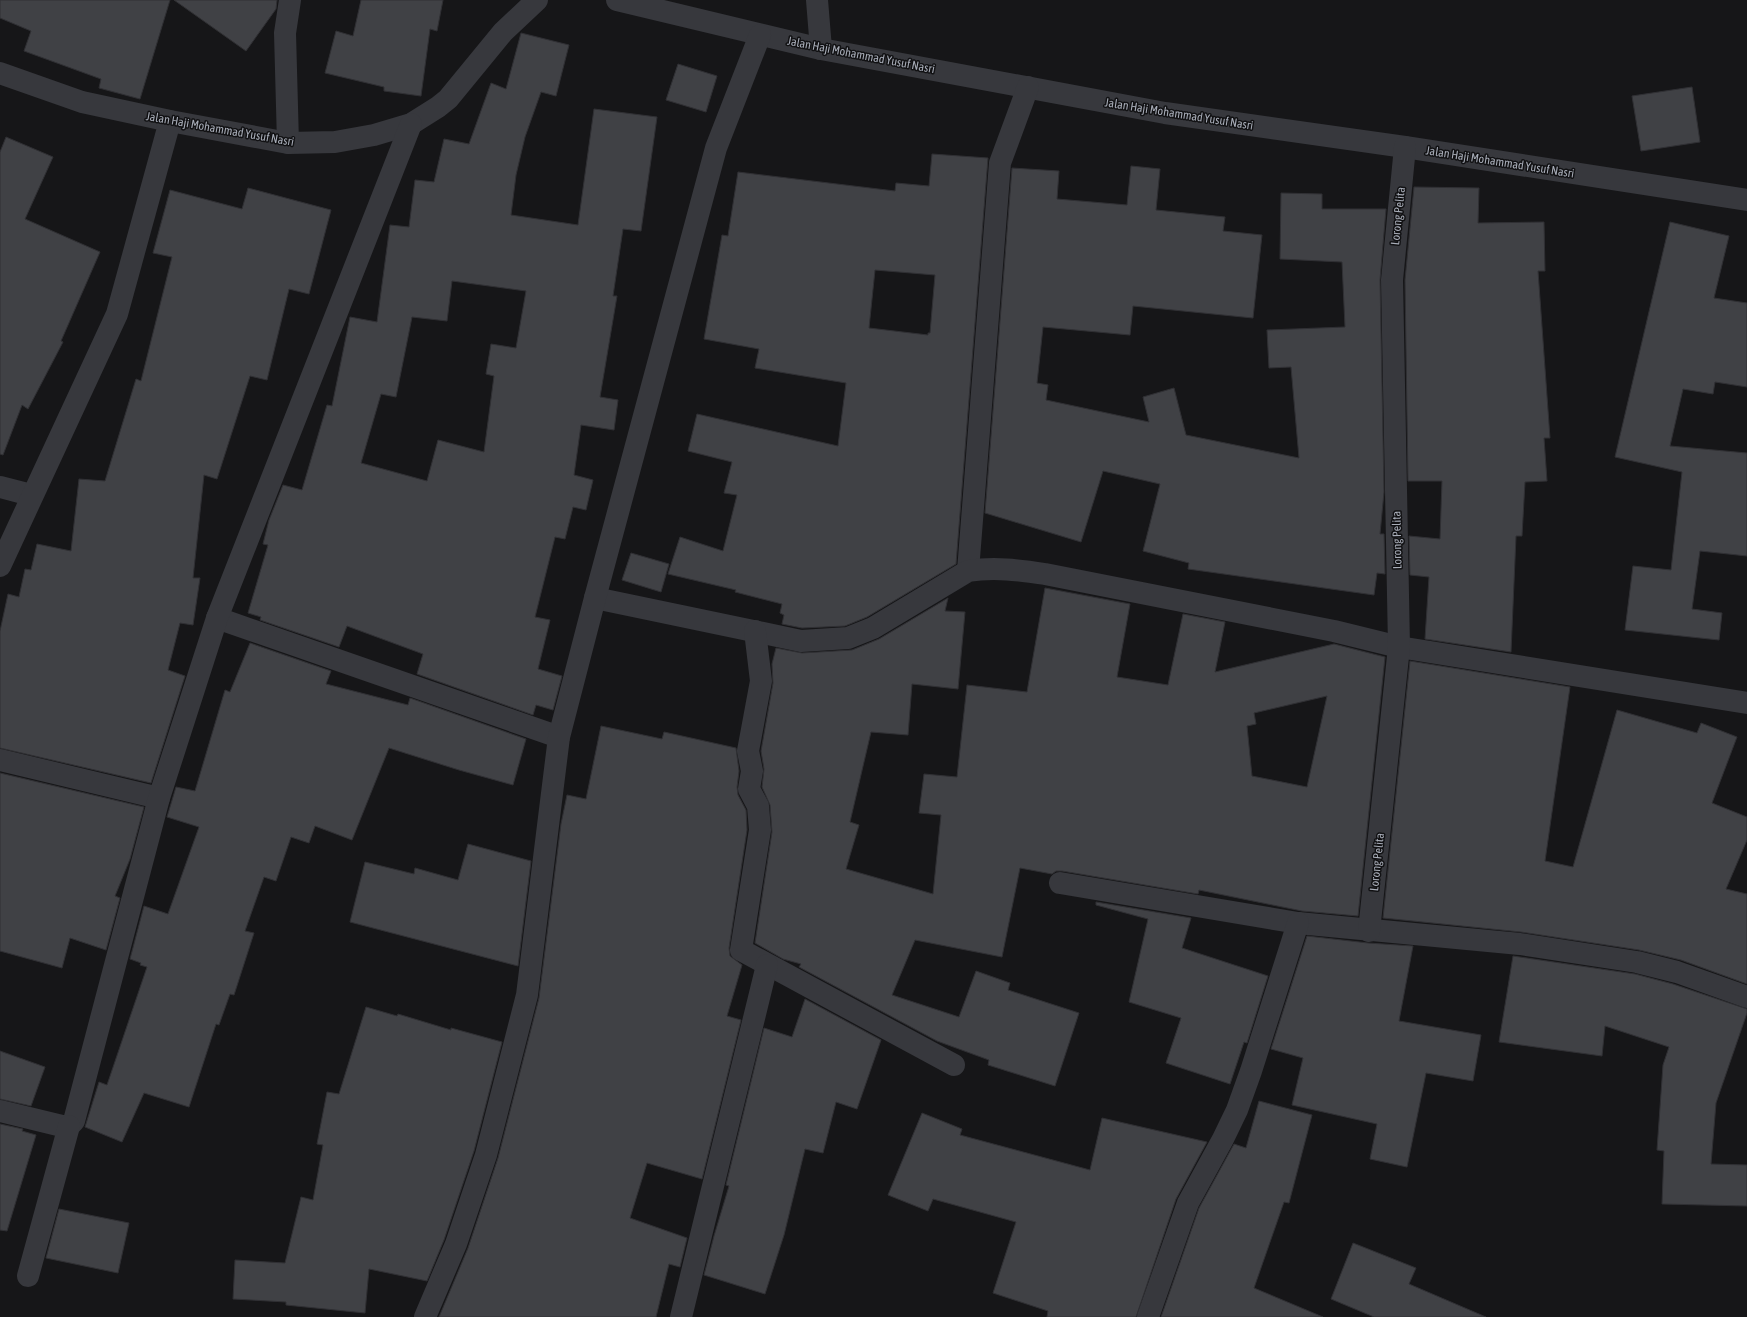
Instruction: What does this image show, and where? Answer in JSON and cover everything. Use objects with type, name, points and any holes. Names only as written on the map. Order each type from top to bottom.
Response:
[{"type":"street","points":[[288,143],[285,33],[290,0]]},
{"type":"street","name":"Jalan Haji Mohammad Yusuf Nasri","points":[[0,73],[82,102],[170,121],[288,143],[335,142],[374,135],[411,124],[438,107],[448,99],[503,32],[537,0]]},
{"type":"street","name":"Jalan Haji Mohammad Yusuf Nasri","points":[[617,0],[760,35],[821,48],[1165,113],[1405,147],[1747,200]]},
{"type":"street","points":[[817,0],[821,48]]},
{"type":"street","points":[[425,1317],[456,1244],[484,1162],[527,995],[560,737],[595,598],[716,148],[760,35]]},
{"type":"street","points":[[968,571],[1000,163],[1028,87]]},
{"type":"street","points":[[0,566],[117,314],[170,121]]},
{"type":"street","points":[[28,1276],[69,1126],[74,1121],[159,798],[217,618],[411,124]]},
{"type":"street","name":"Lorong Pelita","points":[[1369,931],[1399,647],[1392,280],[1405,147]]},
{"type":"street","points":[[0,488],[32,495]]},
{"type":"street","points":[[595,598],[801,641],[848,638],[873,628],[968,571],[1003,568],[1045,574],[1334,631],[1399,647],[1747,703]]},
{"type":"street","points":[[217,618],[560,737]]},
{"type":"street","points":[[755,631],[761,681],[748,751],[752,770],[749,789],[758,806],[760,830],[741,950],[954,1065]]},
{"type":"street","points":[[0,760],[159,798]]},
{"type":"street","points":[[1060,883],[1298,923],[1369,931],[1520,944],[1637,962],[1677,972],[1747,997]]},
{"type":"street","points":[[1148,1317],[1188,1203],[1237,1110],[1251,1071],[1298,923]]},
{"type":"street","points":[[681,1317],[767,964]]},
{"type":"street","points":[[0,1111],[69,1126]]},
{"type":"building","points":[[0,0],[170,0],[140,99],[99,88],[101,79],[24,51],[31,31],[0,18]]},
{"type":"building","points":[[174,0],[277,0],[276,9],[246,51]]},
{"type":"building","points":[[361,0],[443,0],[437,31],[430,29],[421,96],[384,91],[384,87],[325,73],[336,31],[353,36]]},
{"type":"building","points":[[521,33],[569,45],[556,96],[541,92],[525,137],[516,175],[511,215],[578,225],[594,109],[657,117],[641,231],[623,229],[613,296],[617,296],[600,397],[618,400],[614,430],[581,425],[574,475],[593,480],[586,510],[573,507],[565,539],[555,537],[535,617],[550,620],[538,669],[562,676],[553,710],[536,705],[533,715],[417,674],[423,654],[347,626],[339,647],[260,620],[261,617],[248,613],[268,545],[263,544],[269,520],[283,485],[302,490],[327,405],[332,406],[350,317],[377,322],[390,225],[409,227],[415,180],[434,182],[444,139],[469,144],[491,83],[506,89]],"holes":[[[452,281],[526,291],[516,348],[491,344],[486,374],[494,376],[484,452],[438,440],[427,481],[361,463],[381,394],[396,397],[412,317],[447,321]]]},
{"type":"building","points":[[678,64],[717,76],[706,112],[666,100]]},
{"type":"building","points":[[1692,87],[1700,142],[1641,151],[1632,96]]},
{"type":"building","points":[[6,137],[53,157],[25,219],[100,252],[61,341],[63,342],[28,409],[22,405],[3,455],[0,454],[0,152]]},
{"type":"building","points":[[932,154],[988,158],[956,564],[867,617],[845,626],[802,628],[782,624],[784,615],[780,613],[782,604],[735,592],[736,590],[668,574],[680,537],[723,551],[737,495],[724,493],[732,462],[688,451],[697,414],[838,446],[846,383],[755,368],[759,349],[704,339],[722,235],[728,236],[738,172],[895,191],[896,183],[929,186]],"holes":[[[875,270],[935,275],[930,333],[928,333],[928,335],[869,328]]]},
{"type":"building","points":[[1131,166],[1160,169],[1156,210],[1225,217],[1223,231],[1262,235],[1253,318],[1133,306],[1130,335],[1043,327],[1037,383],[1048,385],[1046,400],[1149,422],[1143,397],[1174,388],[1186,435],[1299,458],[1291,367],[1269,368],[1267,330],[1345,327],[1342,262],[1280,259],[1281,193],[1322,194],[1322,209],[1386,209],[1380,280],[1384,492],[1380,534],[1384,534],[1385,574],[1377,573],[1374,595],[1188,569],[1189,563],[1143,551],[1160,484],[1103,471],[1081,542],[985,513],[1012,168],[1059,171],[1057,199],[1127,205]]},
{"type":"building","points":[[1414,187],[1479,188],[1478,223],[1544,222],[1545,271],[1538,271],[1550,438],[1544,438],[1547,481],[1525,482],[1522,536],[1516,536],[1511,652],[1425,639],[1429,577],[1410,575],[1409,536],[1440,539],[1442,481],[1408,481],[1405,280]]},
{"type":"building","points":[[248,188],[331,210],[309,294],[289,289],[267,380],[250,376],[217,479],[204,475],[193,578],[200,578],[193,625],[180,623],[168,670],[185,676],[151,783],[0,748],[0,631],[8,594],[19,597],[25,569],[31,570],[37,544],[71,551],[79,479],[105,481],[136,379],[141,381],[172,257],[153,253],[170,190],[242,209]]},
{"type":"building","points":[[1670,222],[1729,236],[1714,298],[1747,303],[1747,387],[1715,382],[1713,394],[1683,389],[1670,446],[1747,453],[1747,556],[1700,551],[1692,609],[1722,613],[1719,640],[1625,630],[1633,566],[1671,570],[1682,472],[1615,457]]},
{"type":"building","points":[[631,553],[669,564],[661,592],[622,580]]},
{"type":"building","points":[[1045,588],[1130,604],[1117,677],[1168,685],[1183,614],[1225,622],[1215,672],[1334,644],[1385,657],[1358,916],[1302,911],[1199,890],[1198,894],[1062,871],[1056,871],[1052,874],[1020,868],[1002,957],[915,940],[892,995],[959,1017],[976,971],[1010,983],[1008,990],[1079,1013],[1055,1086],[988,1065],[989,1060],[937,1041],[799,967],[801,964],[783,959],[755,943],[772,832],[770,805],[762,787],[764,769],[761,751],[773,683],[772,664],[776,648],[802,653],[852,650],[879,639],[948,598],[945,611],[965,612],[958,689],[912,684],[908,735],[871,732],[850,822],[859,825],[846,869],[933,894],[941,815],[919,813],[924,774],[957,777],[967,685],[1027,692]],"holes":[[[1327,696],[1307,787],[1252,776],[1247,726],[1256,724],[1254,713]]]},
{"type":"building","points":[[250,643],[331,671],[326,684],[408,705],[410,698],[526,739],[513,785],[389,748],[352,840],[315,826],[309,843],[291,837],[276,881],[264,877],[245,931],[254,933],[234,995],[230,994],[219,1025],[216,1024],[189,1107],[144,1093],[122,1142],[85,1127],[99,1082],[107,1085],[147,967],[130,959],[144,906],[168,914],[199,827],[167,817],[176,787],[195,791],[225,690],[230,692]]},
{"type":"building","points":[[1410,661],[1570,687],[1545,861],[1573,867],[1617,710],[1697,733],[1701,723],[1737,737],[1712,803],[1747,817],[1747,840],[1726,889],[1747,894],[1747,984],[1681,960],[1639,950],[1521,932],[1383,918]]},
{"type":"building","points":[[601,726],[662,739],[664,732],[736,748],[739,771],[737,787],[738,795],[746,810],[747,830],[729,948],[730,956],[742,965],[727,1016],[741,1020],[702,1179],[647,1163],[630,1218],[687,1238],[680,1267],[669,1264],[656,1317],[439,1317],[468,1248],[498,1158],[539,998],[561,824],[567,795],[586,799]]},
{"type":"building","points":[[0,773],[144,807],[130,859],[115,896],[120,898],[106,950],[70,938],[62,968],[0,951]]},
{"type":"building","points":[[468,844],[531,861],[518,966],[350,922],[365,862],[414,874],[415,868],[458,880]]},
{"type":"building","points":[[1096,902],[1191,918],[1182,948],[1268,976],[1247,1043],[1244,1042],[1230,1084],[1166,1063],[1181,1018],[1129,1002],[1148,919],[1096,905]]},
{"type":"building","points":[[1307,936],[1368,943],[1413,946],[1399,1021],[1481,1035],[1473,1081],[1426,1073],[1407,1167],[1370,1159],[1377,1124],[1292,1105],[1303,1058],[1271,1049]]},
{"type":"building","points":[[1513,956],[1635,974],[1673,984],[1747,1009],[1747,1013],[1716,1103],[1711,1164],[1747,1165],[1747,1206],[1662,1204],[1664,1151],[1657,1150],[1663,1065],[1669,1047],[1605,1026],[1602,1056],[1499,1042]]},
{"type":"building","points":[[805,999],[881,1040],[857,1109],[836,1102],[823,1153],[805,1149],[784,1235],[765,1294],[704,1275],[729,1186],[726,1185],[764,1028],[792,1037]]},
{"type":"building","points":[[366,1007],[502,1042],[474,1151],[444,1240],[427,1281],[369,1269],[365,1313],[286,1305],[286,1302],[233,1299],[235,1260],[285,1263],[301,1197],[313,1200],[323,1145],[317,1144],[327,1092],[339,1094]]},
{"type":"building","points":[[0,1051],[45,1067],[31,1106],[0,1099]]},
{"type":"building","points":[[1259,1101],[1312,1115],[1289,1203],[1284,1202],[1254,1288],[1323,1317],[1161,1317],[1199,1208],[1234,1144],[1246,1148]]},
{"type":"building","points":[[922,1113],[962,1129],[960,1135],[1090,1170],[1102,1118],[1207,1142],[1176,1199],[1136,1317],[1047,1317],[1048,1311],[993,1293],[1016,1222],[933,1199],[928,1211],[888,1195]]},
{"type":"building","points":[[0,1124],[23,1129],[22,1131],[36,1135],[7,1231],[0,1230]]},
{"type":"building","points":[[59,1209],[129,1223],[118,1273],[46,1258]]},
{"type":"building","points":[[1353,1243],[1416,1268],[1409,1284],[1486,1317],[1374,1317],[1331,1299]]}]
